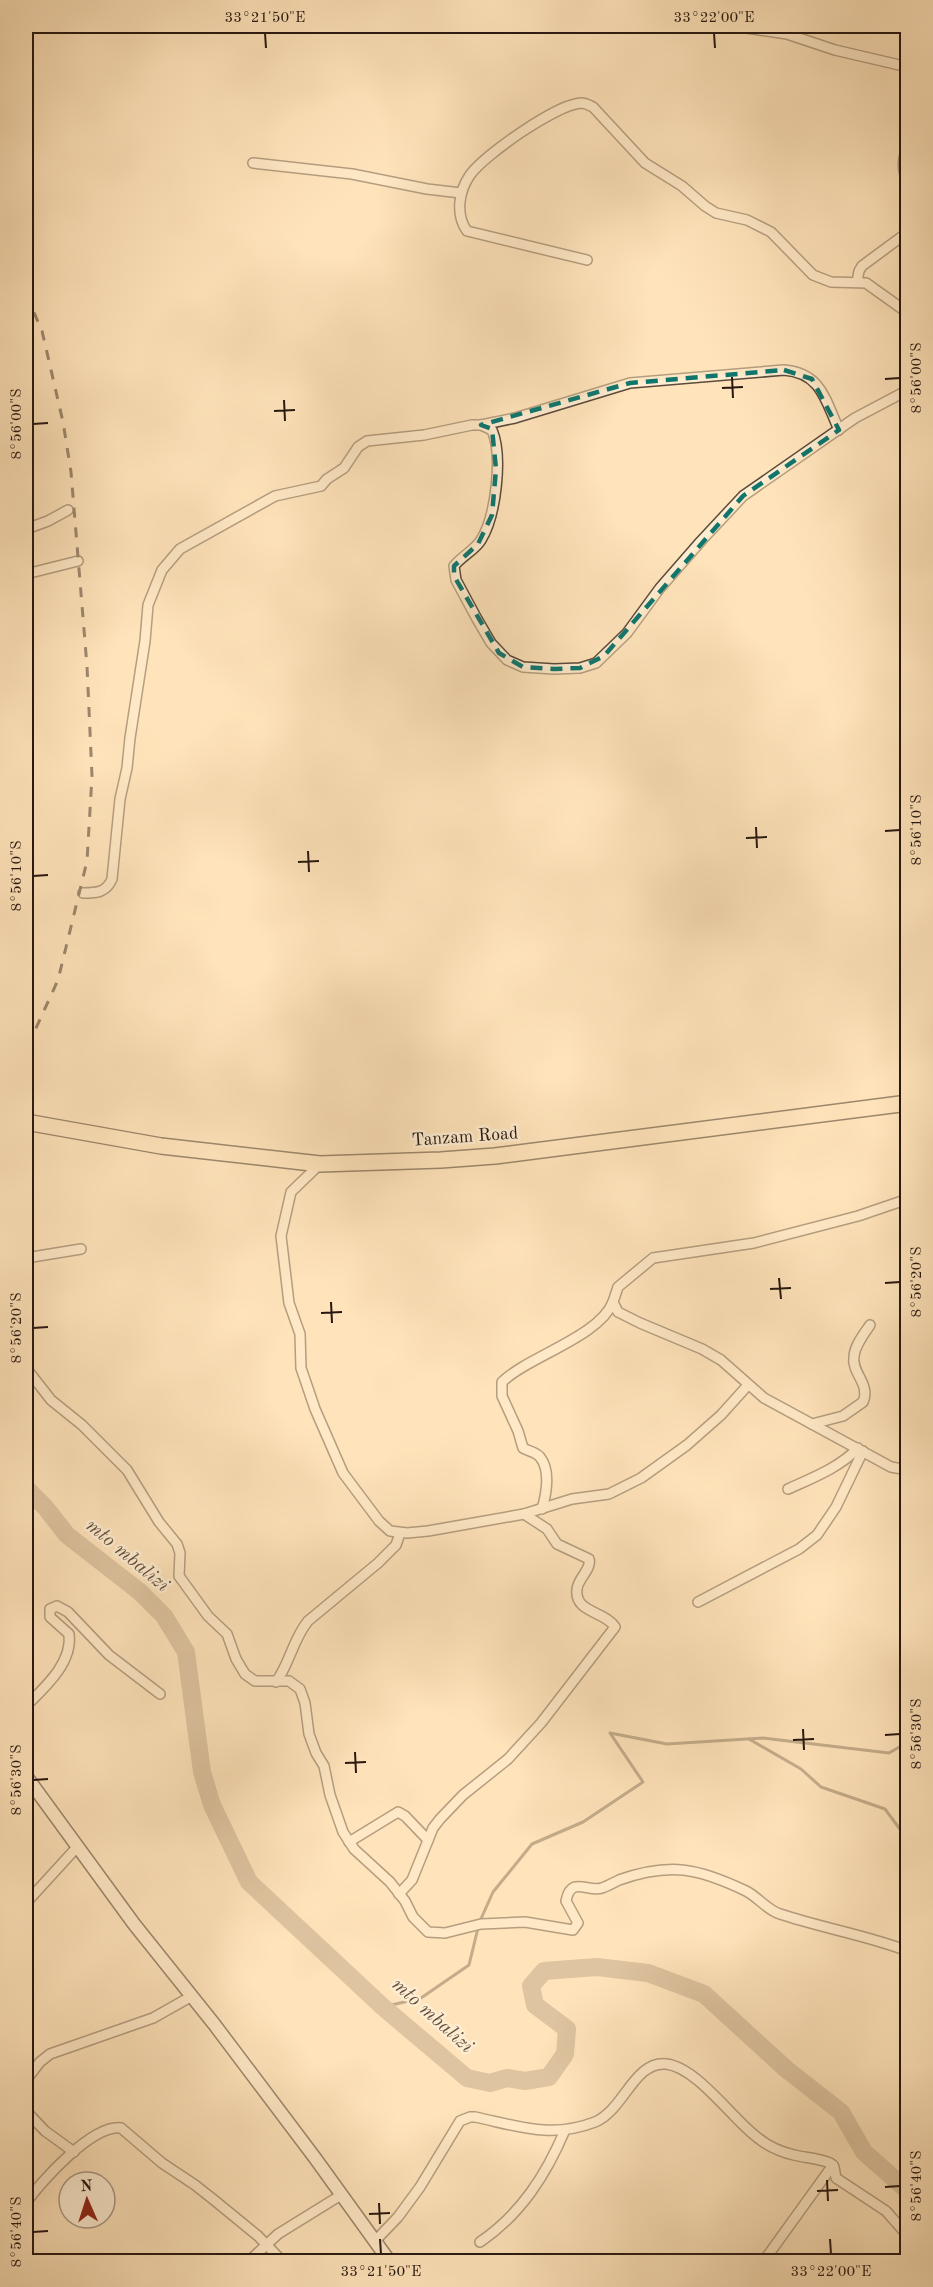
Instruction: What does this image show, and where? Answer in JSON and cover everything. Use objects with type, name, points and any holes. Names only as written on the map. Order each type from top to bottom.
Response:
[{"type":"highway","name":"Tanzam Road","points":[[26,1122],[161,1146],[320,1164],[495,1156],[908,1103]]},
{"type":"main road","points":[[26,1776],[134,1924],[192,1996],[315,2158],[390,2262]]},
{"type":"street","points":[[734,26],[787,34],[835,50],[908,67]]},
{"type":"street","points":[[586,260],[467,231],[461,219],[461,193],[472,173],[505,144],[565,106],[579,103],[588,104],[600,113],[645,163],[682,186],[705,206],[716,213],[747,220],[771,232],[806,270],[822,280],[866,283],[908,313]]},
{"type":"street","points":[[907,149],[903,174],[908,182]]},
{"type":"street","points":[[253,163],[352,174],[427,189],[461,193]]},
{"type":"street","points":[[857,282],[862,266],[908,232]]},
{"type":"street","points":[[83,892],[103,891],[112,879],[120,799],[127,768],[145,641],[147,605],[157,579],[171,557],[189,544],[275,496],[321,486],[327,479],[344,468],[358,447],[367,441],[424,435],[515,418],[630,383],[784,370],[799,371],[812,379],[839,429]]},
{"type":"street","points":[[481,425],[492,430],[496,445],[492,515],[478,544],[462,555],[454,566],[454,576],[499,654],[512,664],[554,669],[580,668],[596,663],[632,628],[660,588],[743,496],[874,406],[908,390]]},
{"type":"street","points":[[26,529],[68,510]]},
{"type":"street","points":[[26,574],[78,561]]},
{"type":"street","points":[[320,1164],[291,1192],[281,1236],[289,1303],[300,1334],[301,1368],[315,1409],[343,1473],[390,1531],[417,1533],[524,1514],[572,1499],[609,1494],[641,1478],[703,1431],[748,1385]]},
{"type":"street","points":[[542,1509],[546,1484],[544,1467],[537,1455],[523,1448],[502,1396],[501,1382],[512,1373],[566,1344],[596,1322],[607,1313],[614,1302],[618,1287],[653,1258],[754,1243],[858,1216],[908,1199]]},
{"type":"street","points":[[26,1258],[81,1249]]},
{"type":"street","points":[[614,1302],[618,1312],[702,1349],[721,1360],[764,1398],[891,1467],[908,1470]]},
{"type":"street","points":[[812,1424],[843,1416],[863,1402],[865,1389],[853,1357],[870,1325]]},
{"type":"street","points":[[26,1368],[51,1400],[82,1425],[127,1470],[159,1522],[177,1544],[180,1560],[179,1576],[208,1616],[227,1634],[236,1659],[245,1674],[255,1682],[292,1682],[300,1689],[312,1741],[324,1766],[333,1806],[349,1842],[399,1894],[413,1917],[428,1932],[445,1933],[481,1924],[525,1923],[573,1930],[578,1923],[566,1901],[567,1895],[577,1887],[601,1889],[617,1881],[649,1871],[669,1869],[692,1870],[715,1876],[747,1892],[778,1914],[908,1951]]},
{"type":"street","points":[[788,1489],[835,1466],[861,1450]]},
{"type":"street","points":[[698,1602],[808,1543],[821,1530],[836,1507],[861,1450]]},
{"type":"street","points":[[399,1894],[412,1880],[434,1828],[450,1807],[508,1759],[541,1724],[596,1656],[615,1628],[605,1618],[582,1606],[577,1598],[578,1584],[590,1567],[589,1559],[557,1544],[544,1527],[524,1514]]},
{"type":"street","points":[[276,1682],[286,1665],[299,1633],[308,1621],[378,1563],[396,1545],[400,1533]]},
{"type":"street","points":[[26,1706],[53,1678],[68,1652],[69,1634],[50,1617],[50,1609],[57,1606],[68,1612],[109,1655],[160,1694]]},
{"type":"street","points":[[349,1842],[398,1812],[405,1816],[428,1840]]},
{"type":"street","points":[[26,1903],[78,1846]]},
{"type":"street","points":[[26,2080],[40,2062],[50,2055],[153,2018],[192,1996]]},
{"type":"street","points":[[375,2241],[398,2217],[420,2187],[460,2121],[475,2117],[527,2129],[566,2130],[602,2118],[620,2102],[639,2074],[660,2064],[670,2064],[681,2069],[702,2085],[760,2140],[783,2152],[825,2161],[833,2165]]},
{"type":"street","points":[[26,2111],[45,2131],[74,2152]]},
{"type":"street","points":[[26,2203],[44,2181],[74,2152],[104,2130],[121,2128],[162,2163],[195,2185],[266,2244],[283,2262]]},
{"type":"street","points":[[480,2242],[499,2228],[527,2198],[549,2165],[566,2130]]},
{"type":"street","points":[[833,2165],[836,2178],[886,2211],[908,2236]]},
{"type":"street","points":[[763,2262],[833,2165]]},
{"type":"street","points":[[248,2262],[266,2244],[340,2195]]},
{"type":"highlighted area","points":[[784,370],[812,379],[839,430],[743,496],[604,656],[580,668],[554,669],[523,667],[499,653],[454,576],[454,566],[478,544],[492,515],[496,469],[492,429],[481,425],[630,383]]},
{"type":"waterway","name":"mto mbalizi","points":[[26,1488],[45,1507],[67,1535],[140,1592],[164,1616],[186,1652],[202,1772],[212,1805],[249,1882],[383,2007],[467,2078],[490,2083],[507,2078],[525,2081],[549,2077],[565,2054],[567,2029],[535,2005],[531,1986],[544,1971],[597,1967],[648,1973],[704,1994],[786,2069],[841,2112],[864,2152],[908,2191]]},
{"type":"waterway","points":[[480,1921],[493,1892],[532,1844],[583,1822],[643,1782],[610,1733],[667,1744],[763,1738],[889,1753],[908,1742]]},
{"type":"waterway","points":[[749,1739],[801,1769],[821,1787],[885,1809],[908,1840]]},
{"type":"waterway","points":[[383,2007],[421,1998],[469,1965],[478,1928]]},
{"type":"railway","points":[[26,294],[42,331],[63,422],[71,472],[87,666],[92,776],[87,861],[58,980],[26,1050]]}]
